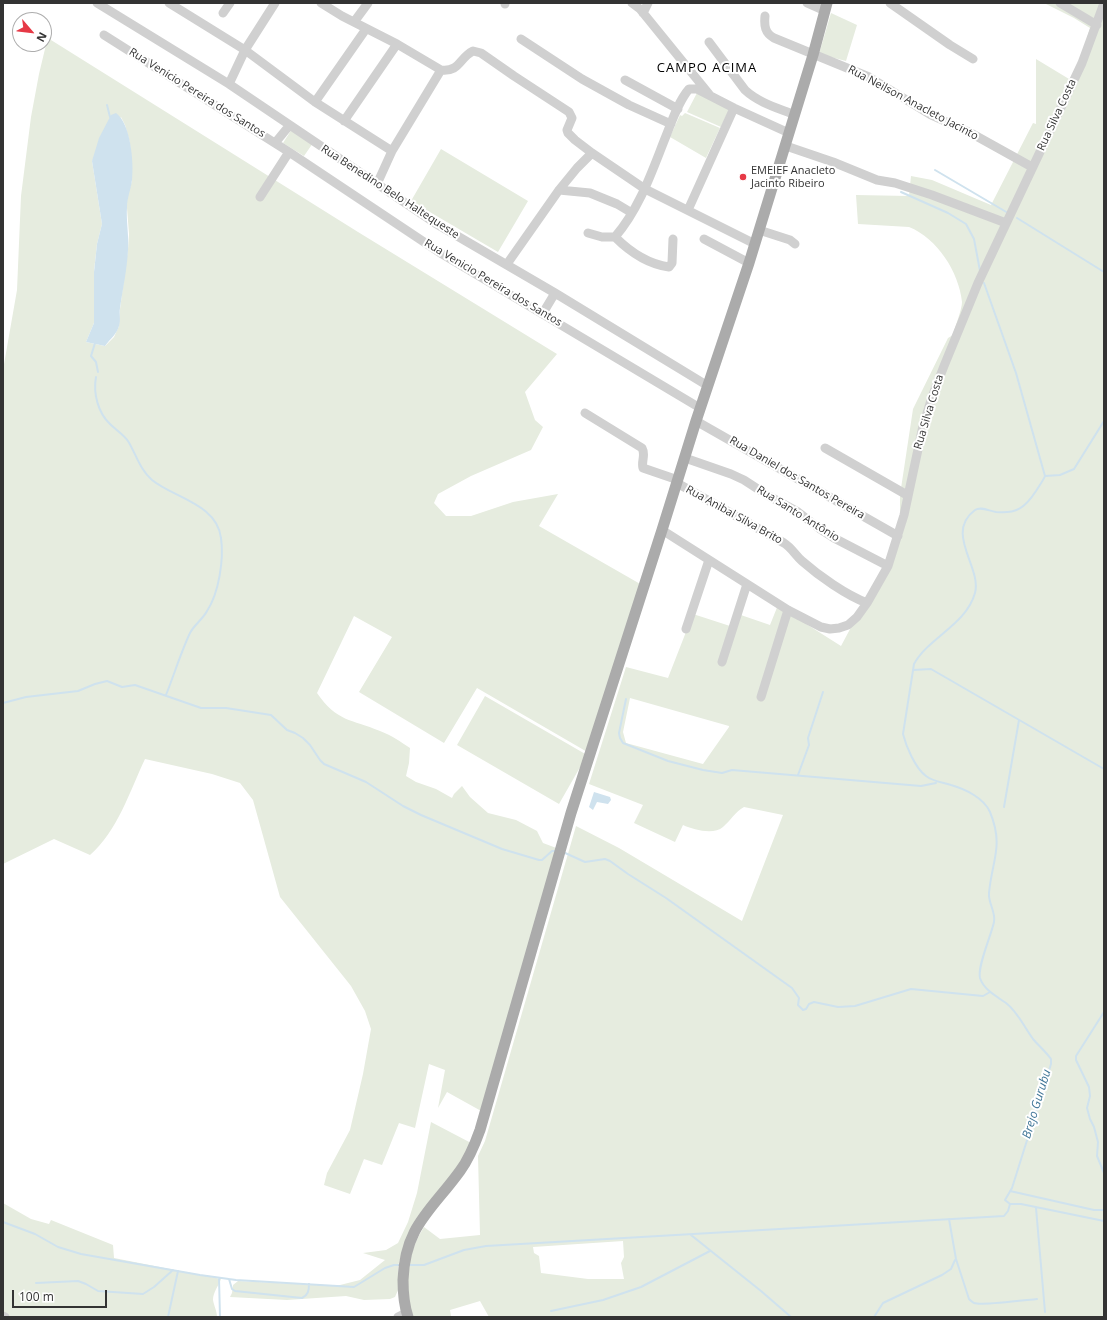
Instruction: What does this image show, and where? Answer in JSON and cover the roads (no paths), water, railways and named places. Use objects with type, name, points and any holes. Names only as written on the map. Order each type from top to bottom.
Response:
[{"type":"main road","points":[[404,1316],[403,1290],[405,1258],[410,1242],[416,1228],[425,1214],[468,1159],[480,1130],[571,813],[700,408],[750,263],[790,133],[826,7]]},
{"type":"street","name":"Rua Benedino Belo Haltequeste","points":[[98,3],[229,84],[289,126],[435,223],[507,264],[708,386]]},
{"type":"street","points":[[169,3],[245,50],[315,102],[392,151]]},
{"type":"street","points":[[223,13],[230,3]]},
{"type":"street","points":[[229,84],[245,50],[275,3]]},
{"type":"street","points":[[321,3],[366,29],[397,44],[441,70],[452,70],[472,51],[481,53],[569,112],[572,118],[567,130],[568,133],[592,153],[645,189],[755,244]]},
{"type":"street","points":[[354,22],[368,3]]},
{"type":"street","points":[[632,3],[643,13],[711,96]]},
{"type":"street","points":[[643,13],[648,3]]},
{"type":"street","points":[[808,3],[826,7]]},
{"type":"street","points":[[890,3],[950,45],[973,59]]},
{"type":"street","points":[[1060,3],[1096,25]]},
{"type":"street","name":"Rua Silva Costa","points":[[662,530],[788,610],[821,627],[830,629],[848,625],[857,617],[867,603],[888,566],[898,536],[921,433],[932,397],[978,283],[1082,63],[1104,3]]},
{"type":"street","name":"Rua Neilson Anacleto Jacinto","points":[[764,16],[766,30],[769,35],[792,47],[869,77],[931,115],[969,132],[1032,167]]},
{"type":"street","points":[[315,102],[366,29]]},
{"type":"street","name":"Rua Venicio Pereira dos Santos","points":[[104,35],[276,143],[442,254],[700,408]]},
{"type":"street","points":[[521,39],[582,79],[630,105],[671,124]]},
{"type":"street","points":[[709,42],[752,96],[761,102],[795,115]]},
{"type":"street","points":[[344,121],[397,44]]},
{"type":"street","points":[[377,184],[392,151],[441,70]]},
{"type":"street","points":[[625,80],[678,109]]},
{"type":"street","points":[[615,237],[632,213],[645,189],[671,124],[683,98],[689,89],[697,89],[734,108],[790,133]]},
{"type":"street","points":[[688,210],[734,108]]},
{"type":"street","points":[[276,143],[289,126]]},
{"type":"street","points":[[786,146],[833,162],[877,180],[895,183],[932,195],[1006,223]]},
{"type":"street","points":[[260,198],[289,152]]},
{"type":"street","points":[[507,264],[559,190],[592,153]]},
{"type":"street","points":[[559,190],[590,193],[616,204],[632,213]]},
{"type":"street","points":[[759,230],[790,240],[794,244]]},
{"type":"street","points":[[588,233],[602,237],[615,237],[623,245],[642,258],[652,263],[669,267],[672,263],[672,239]]},
{"type":"street","points":[[704,239],[750,263]]},
{"type":"street","points":[[543,313],[555,293]]},
{"type":"street","name":"Rua Anibal Silva Brito","points":[[585,413],[642,448],[644,454],[642,465],[643,468],[677,481],[790,546],[802,561],[845,592],[867,603]]},
{"type":"street","name":"Rua Daniel dos Santos Pereira","points":[[696,421],[898,536]]},
{"type":"street","points":[[825,448],[907,496]]},
{"type":"street","name":"Rua Santo Antônio","points":[[685,458],[744,480],[798,512],[834,538],[888,566]]},
{"type":"street","points":[[686,629],[709,560]]},
{"type":"street","points":[[722,662],[747,584]]},
{"type":"street","points":[[761,697],[788,610]]},
{"type":"water","points":[[116,113],[121,118],[128,135],[132,154],[133,173],[127,204],[128,250],[120,308],[120,324],[117,332],[105,346],[86,342],[94,323],[94,272],[97,244],[102,224],[92,161],[99,138],[111,115]]},
{"type":"water","points":[[594,792],[610,797],[611,800],[608,804],[597,802],[593,810],[589,807]]},
{"type":"waterway","points":[[107,105],[110,117]]},
{"type":"waterway","points":[[935,170],[1008,213]]},
{"type":"waterway","points":[[901,192],[948,213],[966,224],[974,239],[980,271]]},
{"type":"waterway","points":[[1017,218],[1104,272]]},
{"type":"waterway","points":[[984,283],[1016,373],[1045,476]]},
{"type":"waterway","points":[[95,343],[91,356],[96,362],[98,372]]},
{"type":"waterway","points":[[96,377],[95,390],[97,402],[102,414],[128,441],[144,472],[161,486],[203,509],[212,517],[218,526],[221,538],[222,556],[220,576],[215,595],[205,614],[190,633],[166,695]]},
{"type":"waterway","name":"Brejo Gurubu","points":[[1045,476],[1060,475],[1074,469],[1104,421]]},
{"type":"waterway","name":"Brejo Gurubu","points":[[1045,476],[1032,497],[1019,509],[1009,512],[996,512],[977,509],[966,519],[963,529],[963,540],[974,572],[976,583],[975,593],[964,614],[929,646],[914,664],[903,734],[906,744],[918,768],[926,776],[935,781],[951,785],[974,795],[983,802],[990,812],[994,824],[997,844],[989,893],[994,922],[980,967],[980,978],[987,989],[1014,1011],[1033,1039],[1051,1059],[1051,1064],[1012,1188],[1005,1200],[1010,1204],[1021,1204],[1104,1221]]},
{"type":"waterway","points":[[913,670],[931,669],[1104,769]]},
{"type":"waterway","points":[[3,703],[26,697],[78,691],[107,681],[122,687],[135,685],[201,708],[226,708],[271,715],[287,730],[303,738],[324,764],[366,782],[403,806],[421,815],[502,849],[539,860],[542,860],[552,851],[557,851]]},
{"type":"waterway","points":[[798,775],[809,745],[808,738],[823,692]]},
{"type":"waterway","points":[[626,699],[619,733],[623,743],[668,761],[722,773],[732,770],[921,786],[936,783]]},
{"type":"waterway","points":[[1004,807],[1019,720]]},
{"type":"waterway","points":[[563,852],[585,862],[605,859],[610,861],[666,898],[792,988],[799,998],[798,1005],[803,1010],[806,1009],[809,1004],[814,1002],[838,1007],[855,1006],[911,989],[983,996],[990,992]]},
{"type":"waterway","points":[[1104,1012],[1076,1056],[1076,1060],[1089,1087],[1090,1096],[1087,1108],[1098,1142],[1097,1156],[1104,1173]]},
{"type":"waterway","points":[[1010,1191],[1094,1210],[1104,1210]]},
{"type":"waterway","points":[[407,1265],[424,1265],[464,1250],[486,1246],[1004,1216],[1008,1211],[1010,1204]]},
{"type":"waterway","points":[[1036,1208],[1045,1312]]},
{"type":"waterway","points":[[949,1219],[956,1259],[969,1299],[971,1301],[974,1303],[986,1304],[1037,1299]]},
{"type":"waterway","points":[[3,1222],[35,1234],[58,1247],[81,1254],[236,1280],[354,1287],[385,1268],[394,1265],[401,1265]]},
{"type":"waterway","points":[[691,1235],[791,1317]]},
{"type":"waterway","points":[[551,1311],[603,1300],[641,1287],[710,1251]]},
{"type":"waterway","points":[[874,1317],[883,1303],[942,1275],[951,1269],[955,1260]]},
{"type":"waterway","points":[[36,1283],[78,1281],[98,1291],[143,1294],[154,1287],[173,1270]]},
{"type":"waterway","points":[[168,1317],[178,1271]]},
{"type":"waterway","points":[[219,1278],[220,1317]]},
{"type":"waterway","points":[[229,1279],[232,1289],[235,1291],[302,1298],[306,1296],[309,1289],[309,1284]]},
{"type":"place","name":"EMEIEF Anacleto Jacinto Ribeiro","points":[[743,177]]},
{"type":"district","name":"CAMPO ACIMA","points":[[707,68]]}]
